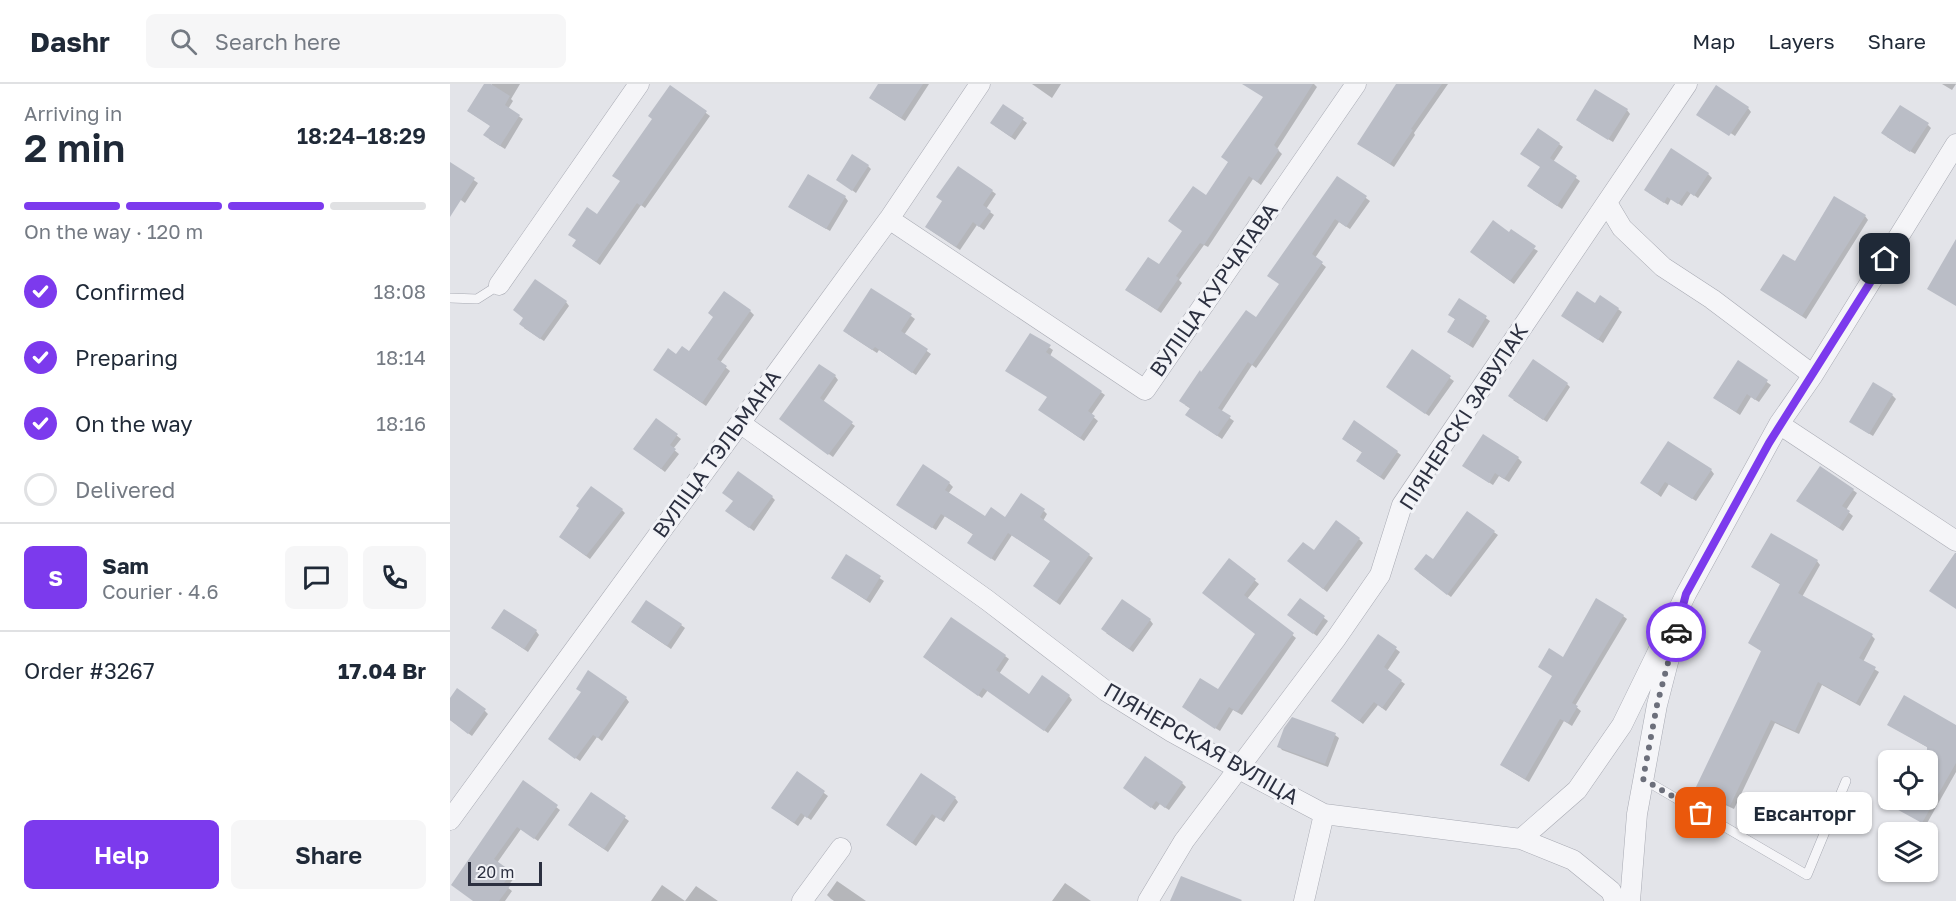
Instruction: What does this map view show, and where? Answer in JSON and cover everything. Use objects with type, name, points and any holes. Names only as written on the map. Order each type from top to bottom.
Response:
[{"type":"street","points":[[499,285],[639,84]]},
{"type":"street","name":"ВУЛІЦА ТЭЛЬМАНА","points":[[452,811],[889,219],[980,84]]},
{"type":"street","name":"ВУЛІЦА КУРЧАТАВА","points":[[889,219],[1145,390],[1356,84]]},
{"type":"street","name":"ПІЯНЕРСКІ ЗАВУЛАК","points":[[1148,901],[1184,841],[1335,640],[1380,575],[1402,505],[1687,84]]},
{"type":"street","points":[[1521,839],[1577,790],[1622,724],[1686,594],[1779,424],[1813,375],[1956,144]]},
{"type":"street","points":[[1607,203],[1622,228],[1663,267],[1712,299],[1813,375]]},
{"type":"street","name":"ПІЯНЕРСКАЯ ВУЛІЦА","points":[[740,423],[987,600],[1106,691],[1172,732],[1239,769],[1323,814],[1521,839],[1573,860],[1611,891],[1615,901]]},
{"type":"street","points":[[1779,424],[1956,540]]},
{"type":"street","points":[[1630,901],[1637,814],[1643,779],[1657,705],[1686,594]]},
{"type":"street","points":[[1304,901],[1323,814]]},
{"type":"street","points":[[802,901],[840,848]]},
{"type":"lane","points":[[450,298],[477,299],[499,285]]},
{"type":"lane","points":[[1643,779],[1807,875],[1846,781]]},
{"type":"building","points":[[484,84],[491,84],[510,96],[505,105],[520,115],[500,146],[483,135],[490,126],[467,111]]},
{"type":"building","points":[[878,84],[923,84],[901,118],[869,98]]},
{"type":"building","points":[[1242,84],[1313,84],[1274,145],[1279,150],[1257,182],[1249,176],[1204,245],[1200,243],[1176,276],[1179,278],[1157,310],[1125,290],[1148,257],[1159,264],[1182,231],[1168,221],[1193,186],[1206,195],[1228,162],[1221,157],[1263,97]]},
{"type":"building","points":[[1396,84],[1442,84],[1390,164],[1357,144]]},
{"type":"building","points":[[670,85],[707,111],[641,206],[637,203],[596,262],[572,246],[576,240],[568,235],[587,207],[597,214],[620,181],[612,176],[652,119],[648,116]]},
{"type":"building","points":[[1716,85],[1749,107],[1729,136],[1696,115]]},
{"type":"building","points":[[1595,89],[1628,109],[1608,140],[1576,120]]},
{"type":"building","points":[[1003,104],[1024,118],[1011,137],[990,123]]},
{"type":"building","points":[[1900,105],[1929,123],[1910,152],[1881,133]]},
{"type":"building","points":[[1538,128],[1560,143],[1550,158],[1577,176],[1557,206],[1527,186],[1540,167],[1520,154]]},
{"type":"building","points":[[1671,148],[1709,173],[1694,196],[1687,191],[1678,204],[1667,197],[1664,203],[1644,190]]},
{"type":"building","points":[[852,154],[869,165],[852,191],[836,180]]},
{"type":"building","points":[[450,162],[475,178],[450,217]]},
{"type":"building","points":[[958,166],[993,190],[983,205],[991,211],[979,227],[973,222],[956,247],[925,227],[942,201],[936,197]]},
{"type":"building","points":[[808,174],[846,196],[826,229],[788,207]]},
{"type":"building","points":[[1337,176],[1367,196],[1346,227],[1335,219],[1312,254],[1323,262],[1252,365],[1248,362],[1218,408],[1231,416],[1217,436],[1185,415],[1190,408],[1179,401],[1246,310],[1256,317],[1279,284],[1267,276]]},
{"type":"building","points":[[1834,196],[1866,215],[1802,316],[1760,290],[1783,254],[1795,261]]},
{"type":"building","points":[[1493,220],[1509,232],[1511,229],[1536,246],[1510,281],[1470,252]]},
{"type":"building","points":[[1956,239],[1956,306],[1927,289]]},
{"type":"building","points":[[535,279],[567,301],[540,339],[519,324],[523,318],[513,310]]},
{"type":"building","points":[[871,288],[912,314],[901,331],[928,349],[912,373],[875,347],[872,350],[843,331]]},
{"type":"building","points":[[724,291],[751,310],[717,359],[727,366],[702,403],[653,370],[668,348],[676,354],[682,346],[689,351],[713,317],[708,313]]},
{"type":"building","points":[[1577,291],[1595,303],[1600,295],[1619,308],[1598,340],[1561,316]]},
{"type":"building","points":[[1459,298],[1487,316],[1469,345],[1447,332],[1455,319],[1448,315]]},
{"type":"building","points":[[1030,333],[1051,345],[1046,352],[1102,391],[1088,411],[1095,416],[1080,438],[1038,410],[1047,397],[1005,371]]},
{"type":"building","points":[[1412,349],[1451,376],[1425,414],[1386,387]]},
{"type":"building","points":[[1533,359],[1568,383],[1543,420],[1508,396]]},
{"type":"building","points":[[1738,360],[1768,380],[1755,400],[1747,394],[1736,412],[1713,398]]},
{"type":"building","points":[[819,364],[836,375],[820,398],[853,422],[828,455],[779,419]]},
{"type":"building","points":[[1873,382],[1893,394],[1869,434],[1849,422]]},
{"type":"building","points":[[656,418],[678,434],[670,445],[676,449],[661,469],[633,449]]},
{"type":"building","points":[[1354,420],[1398,451],[1380,477],[1356,461],[1362,452],[1342,439]]},
{"type":"building","points":[[1483,434],[1519,457],[1504,479],[1495,473],[1489,483],[1462,466]]},
{"type":"building","points":[[1668,441],[1712,469],[1692,499],[1665,482],[1657,494],[1640,483]]},
{"type":"building","points":[[923,464],[950,482],[945,490],[985,516],[991,507],[1005,517],[1021,493],[1045,509],[1040,517],[1090,554],[1056,602],[1033,586],[1050,561],[1008,533],[991,559],[967,543],[973,534],[941,514],[932,528],[896,505]]},
{"type":"building","points":[[1820,466],[1854,489],[1842,506],[1850,511],[1839,528],[1796,501]]},
{"type":"building","points":[[738,471],[773,496],[749,528],[725,511],[733,501],[722,493]]},
{"type":"building","points":[[591,486],[623,509],[586,556],[559,537],[579,508],[576,506]]},
{"type":"building","points":[[1467,511],[1495,531],[1447,595],[1414,569],[1426,554],[1433,559]]},
{"type":"building","points":[[1336,520],[1360,538],[1323,589],[1287,561],[1303,542],[1314,550]]},
{"type":"building","points":[[1771,533],[1818,560],[1798,593],[1873,634],[1859,658],[1876,667],[1856,703],[1818,682],[1795,731],[1771,720],[1730,806],[1695,789],[1761,651],[1748,643],[1780,584],[1751,567]]},
{"type":"building","points":[[1956,553],[1956,609],[1929,591]]},
{"type":"building","points":[[846,554],[881,576],[866,600],[831,578]]},
{"type":"building","points":[[1229,558],[1256,579],[1244,595],[1294,633],[1237,712],[1229,707],[1215,729],[1182,707],[1200,678],[1218,689],[1255,634],[1202,593]]},
{"type":"building","points":[[1300,598],[1325,616],[1313,634],[1287,615]]},
{"type":"building","points":[[1596,598],[1624,615],[1572,703],[1578,706],[1568,723],[1560,719],[1525,779],[1500,765],[1552,676],[1538,667],[1549,648],[1563,657]]},
{"type":"building","points":[[1122,599],[1151,619],[1129,649],[1101,629]]},
{"type":"building","points":[[646,600],[682,624],[667,646],[631,622]]},
{"type":"building","points":[[504,609],[537,630],[524,649],[491,628]]},
{"type":"building","points":[[951,617],[1006,655],[996,670],[1029,694],[1042,675],[1070,695],[1044,731],[983,688],[978,696],[923,657]]},
{"type":"building","points":[[1378,634],[1397,647],[1384,667],[1402,680],[1382,708],[1374,702],[1359,721],[1331,701]]},
{"type":"building","points":[[588,670],[627,697],[598,738],[593,735],[575,759],[548,739],[581,692],[576,689]]},
{"type":"building","points":[[457,688],[486,709],[468,734],[450,720],[450,698]]},
{"type":"building","points":[[1904,695],[1956,725],[1956,763],[1938,795],[1938,750],[1927,750],[1927,747],[1887,725]]},
{"type":"building","points":[[1292,717],[1336,733],[1325,764],[1277,747],[1284,728]]},
{"type":"building","points":[[1145,756],[1183,782],[1165,808],[1156,801],[1151,808],[1123,788]]},
{"type":"building","points":[[797,771],[825,791],[807,818],[801,813],[794,823],[771,808]]},
{"type":"building","points":[[921,773],[956,797],[940,820],[932,814],[912,843],[886,825]]},
{"type":"building","points":[[523,780],[558,805],[534,839],[517,827],[494,859],[512,872],[504,883],[510,886],[499,901],[473,901],[451,885]]},
{"type":"building","points":[[591,792],[626,816],[604,849],[568,825]]},
{"type":"building","points":[[1898,810],[1929,810],[1923,822]]},
{"type":"building","points":[[1181,876],[1242,900],[1170,901]]},
{"type":"way so far","points":[[1676,632],[1657,705],[1643,779],[1701,813]]},
{"type":"place","name":"Евсанторг","points":[[1701,813]]},
{"type":"route","points":[[1676,632],[1686,594],[1779,424],[1813,375],[1885,259]]}]
